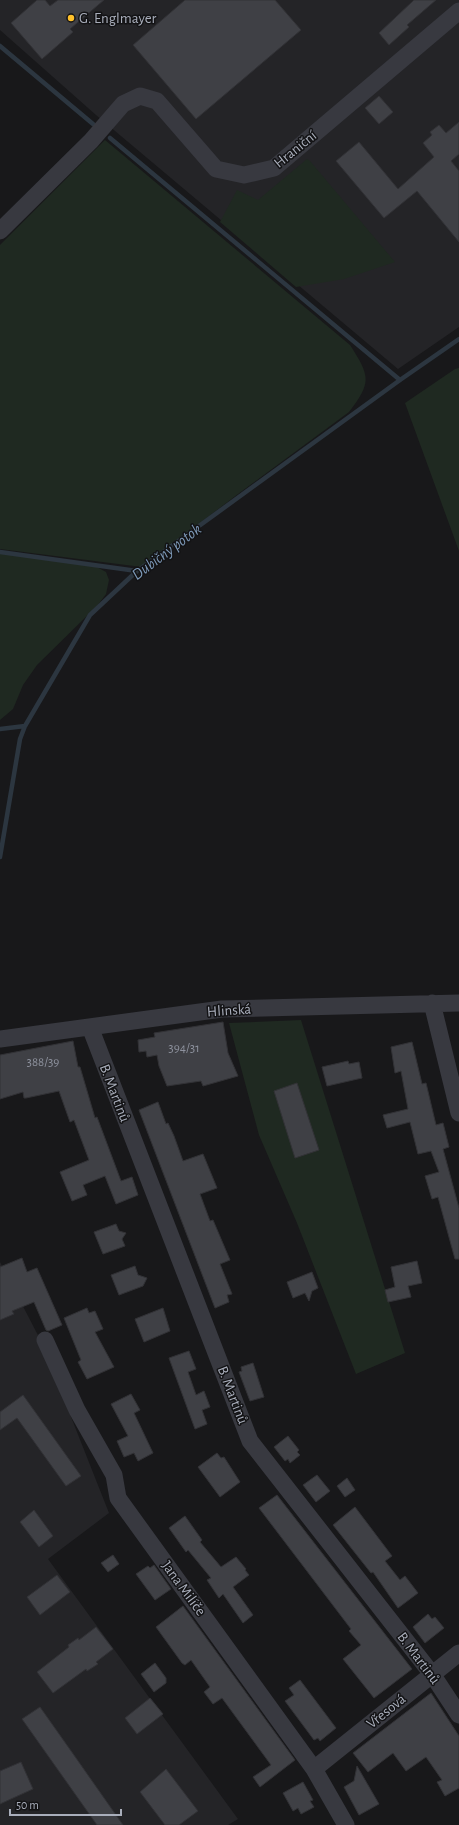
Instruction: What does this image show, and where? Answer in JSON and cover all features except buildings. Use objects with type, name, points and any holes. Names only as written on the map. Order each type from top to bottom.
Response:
[{"type":"street","name":"Hraniční","points":[[0,231],[91,141],[123,104],[140,96],[157,101],[216,169],[244,175],[274,168],[459,11]]},
{"type":"street","points":[[432,1003],[459,1113]]},
{"type":"street","name":"Hlinská","points":[[0,1039],[222,1009],[459,1003]]},
{"type":"street","name":"B. Martinů","points":[[90,1027],[250,1441],[432,1674],[459,1716]]},
{"type":"street","name":"Jana Milíče","points":[[45,1340],[77,1410],[114,1474],[118,1498],[314,1769],[346,1825]]},
{"type":"street","name":"Vřesová","points":[[314,1769],[459,1653]]},
{"type":"shaded area","points":[[0,0],[459,0],[459,327],[398,369],[96,115],[0,30]]},
{"type":"shaded area","points":[[105,140],[350,345],[362,364],[366,379],[362,393],[349,412],[142,567],[0,549],[0,245]]},
{"type":"shaded area","points":[[307,159],[395,262],[344,279],[296,287],[220,222],[237,190],[258,200]]},
{"type":"shaded area","points":[[459,368],[459,551],[405,403],[455,369]]},
{"type":"shaded area","points":[[0,553],[93,565],[106,572],[109,580],[106,594],[97,606],[37,665],[23,685],[13,709],[0,720]]},
{"type":"shaded area","points":[[301,1020],[405,1353],[356,1374],[297,1223],[259,1135],[229,1023]]},
{"type":"shaded area","points":[[0,1262],[41,1341],[109,1513],[48,1559],[238,1819],[228,1825],[0,1825]]},
{"type":"waterway","points":[[0,46],[93,124]]},
{"type":"waterway","points":[[110,138],[400,380]]},
{"type":"waterway","name":"Dubičný potok","points":[[0,857],[20,739],[25,726],[90,615],[137,571],[400,380],[459,339]]},
{"type":"waterway","points":[[0,552],[137,571]]},
{"type":"waterway","points":[[0,729],[25,726]]},
{"type":"place","name":"G. Englmayer","points":[[71,18]]}]
